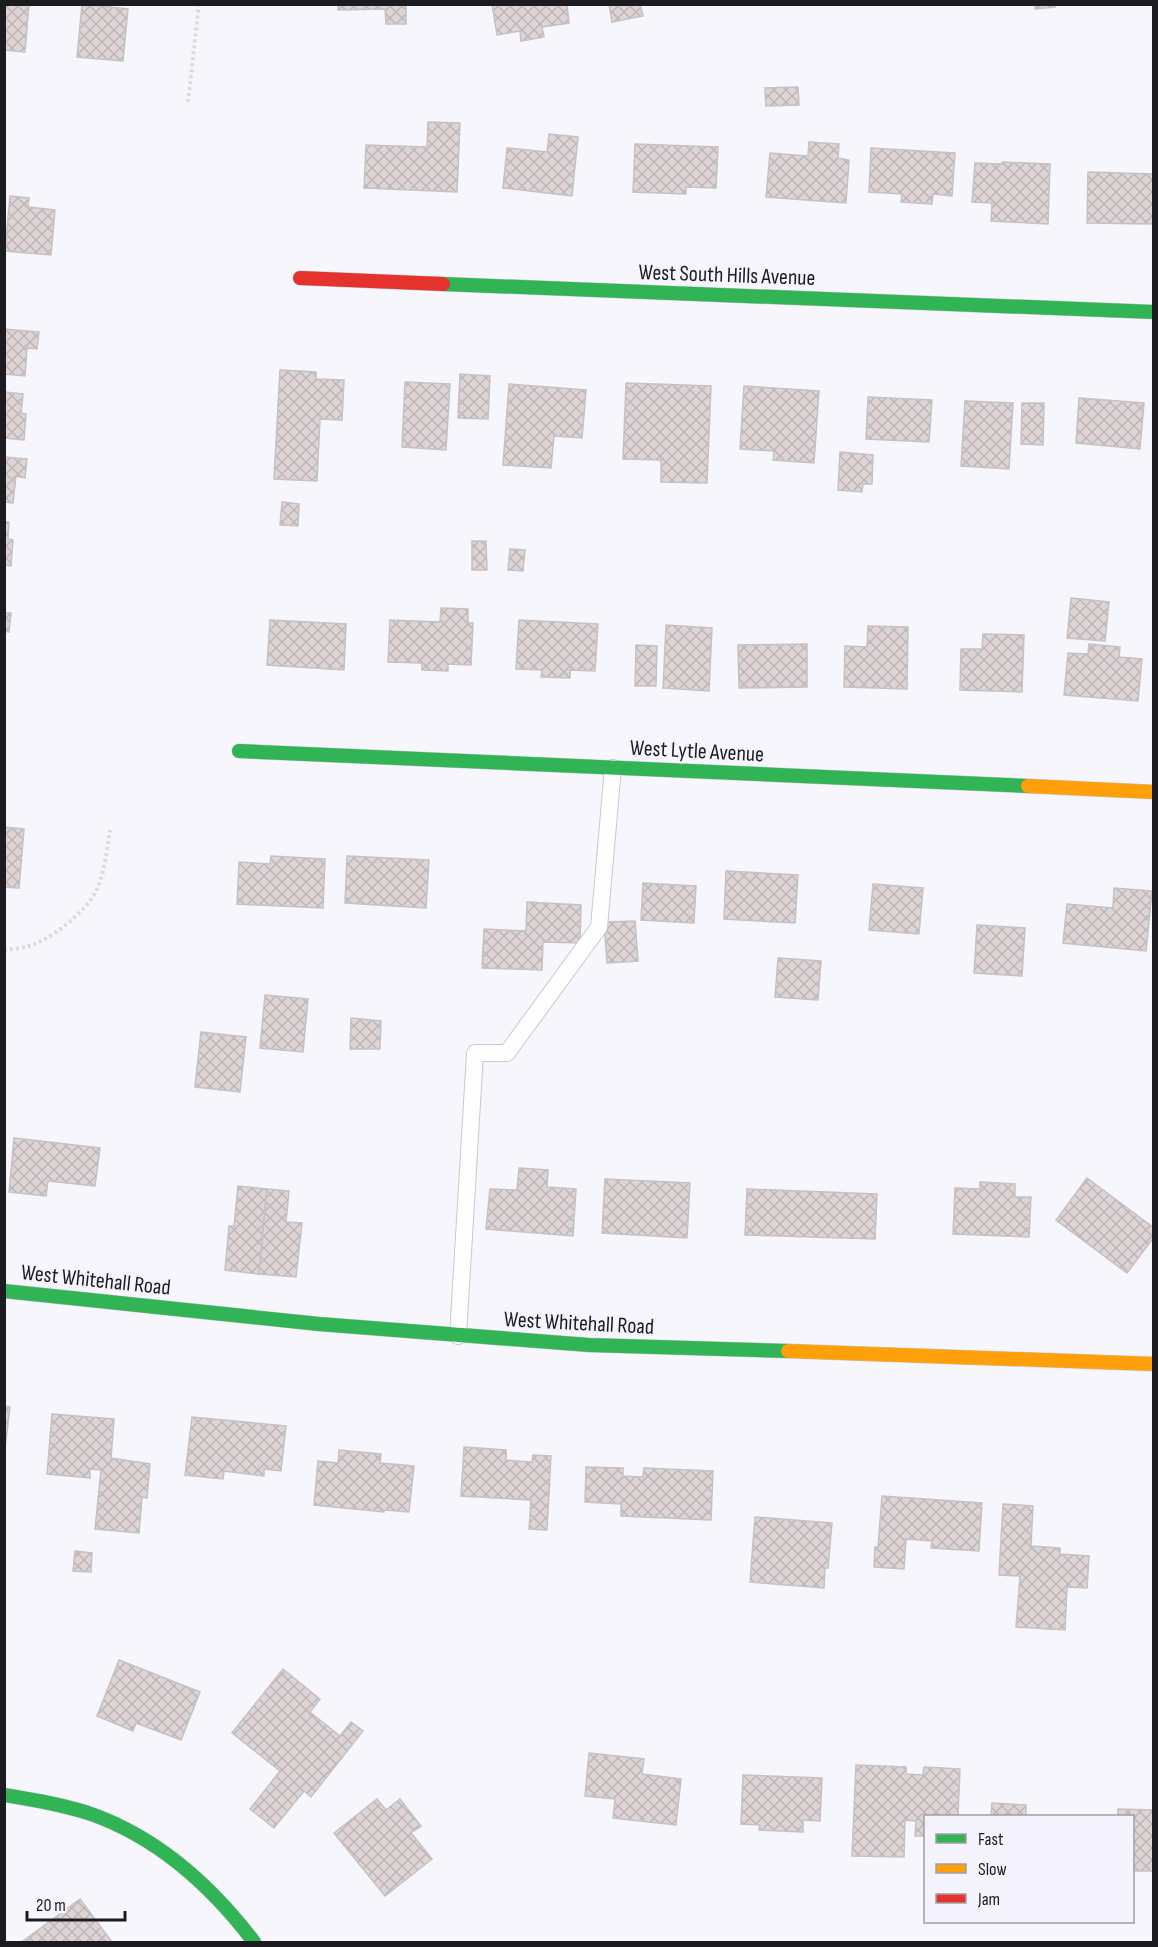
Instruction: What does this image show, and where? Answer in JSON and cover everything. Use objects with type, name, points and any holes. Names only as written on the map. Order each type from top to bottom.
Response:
[{"type":"street","name":"West South Hills Avenue","points":[[300,278],[1154,312]]},
{"type":"street","name":"West Lytle Avenue","points":[[239,752],[1154,792]]},
{"type":"street","name":"West Whitehall Road","points":[[4,1291],[308,1323],[589,1346],[1154,1364]]},
{"type":"street","points":[[4,1795],[66,1807],[123,1828],[179,1865],[209,1889],[234,1915],[254,1942]]},
{"type":"lane","points":[[458,1336],[476,1053],[507,1053],[599,927],[613,768]]},
{"type":"path","points":[[188,102],[199,4]]},
{"type":"path","points":[[4,950],[32,945],[57,932],[82,909],[97,890],[110,830]]},
{"type":"building","points":[[4,4],[29,4],[25,52],[4,50]]},
{"type":"building","points":[[82,4],[128,9],[123,61],[77,57]]},
{"type":"building","points":[[338,4],[446,4],[406,5],[406,24],[386,24],[385,9],[338,10]]},
{"type":"building","points":[[492,4],[567,4],[569,23],[542,27],[544,37],[521,41],[520,31],[497,35]]},
{"type":"building","points":[[609,4],[640,4],[643,16],[612,22]]},
{"type":"building","points":[[1035,4],[1054,4],[1055,7],[1035,9]]},
{"type":"building","points":[[798,87],[799,105],[766,106],[765,88]]},
{"type":"building","points":[[428,122],[460,123],[457,192],[364,188],[366,145],[427,147]]},
{"type":"building","points":[[549,134],[578,137],[572,196],[503,188],[507,148],[547,152]]},
{"type":"building","points":[[809,142],[839,144],[838,158],[849,160],[846,203],[766,197],[770,153],[808,156]]},
{"type":"building","points":[[635,144],[718,147],[716,188],[686,187],[686,194],[633,192]]},
{"type":"building","points":[[871,148],[955,153],[952,196],[933,194],[932,204],[901,202],[902,194],[869,192]]},
{"type":"building","points":[[1002,162],[1050,164],[1048,224],[991,221],[992,203],[972,202],[975,163],[1002,164]]},
{"type":"building","points":[[1088,172],[1154,174],[1154,224],[1087,223]]},
{"type":"building","points":[[10,196],[29,198],[28,207],[55,210],[51,255],[5,251]]},
{"type":"building","points":[[4,329],[39,332],[37,349],[27,348],[25,376],[4,374]]},
{"type":"building","points":[[280,370],[316,372],[316,379],[344,380],[342,420],[320,419],[317,481],[274,479]]},
{"type":"building","points":[[460,374],[490,376],[488,419],[458,418]]},
{"type":"building","points":[[405,382],[450,384],[446,450],[402,447]]},
{"type":"building","points":[[626,383],[711,386],[707,483],[661,482],[661,460],[623,459]]},
{"type":"building","points":[[509,384],[586,390],[582,438],[554,436],[551,468],[503,465]]},
{"type":"building","points":[[744,386],[819,391],[814,463],[773,460],[774,451],[740,449]]},
{"type":"building","points":[[4,392],[23,394],[21,413],[26,414],[24,440],[4,438]]},
{"type":"building","points":[[868,397],[932,400],[929,442],[866,439]]},
{"type":"building","points":[[1079,398],[1144,403],[1140,449],[1076,443]]},
{"type":"building","points":[[965,401],[1013,403],[1009,469],[961,466]]},
{"type":"building","points":[[1022,403],[1044,403],[1043,445],[1021,444]]},
{"type":"building","points":[[840,452],[873,455],[872,484],[863,484],[862,492],[838,490]]},
{"type":"building","points":[[4,457],[27,459],[25,478],[16,476],[13,503],[4,502]]},
{"type":"building","points":[[282,502],[299,504],[298,526],[280,525]]},
{"type":"building","points":[[4,521],[9,522],[8,539],[13,540],[11,566],[4,565]]},
{"type":"building","points":[[472,541],[486,541],[487,570],[472,570]]},
{"type":"building","points":[[510,549],[525,550],[523,571],[508,570]]},
{"type":"building","points":[[1071,598],[1109,602],[1105,641],[1067,638]]},
{"type":"building","points":[[441,608],[468,609],[468,623],[473,623],[471,665],[448,664],[448,671],[422,670],[422,663],[388,662],[390,620],[440,622]]},
{"type":"building","points":[[4,613],[11,613],[9,632],[4,631]]},
{"type":"building","points":[[270,620],[346,624],[344,670],[267,665]]},
{"type":"building","points":[[519,620],[598,624],[595,671],[570,670],[570,678],[541,677],[542,670],[516,669]]},
{"type":"building","points":[[666,625],[712,628],[709,691],[663,688]]},
{"type":"building","points":[[868,626],[908,627],[907,689],[844,687],[845,646],[867,647]]},
{"type":"building","points":[[983,634],[1024,635],[1022,692],[960,690],[961,649],[982,649]]},
{"type":"building","points":[[807,644],[807,687],[739,688],[738,645]]},
{"type":"building","points":[[1089,644],[1120,647],[1119,657],[1142,659],[1138,701],[1064,695],[1068,653],[1088,654]]},
{"type":"building","points":[[636,645],[657,646],[656,686],[635,686]]},
{"type":"building","points":[[4,827],[24,829],[19,888],[4,887]]},
{"type":"building","points":[[271,856],[325,859],[323,908],[237,904],[239,862],[270,864]]},
{"type":"building","points":[[347,856],[429,860],[426,908],[345,903]]},
{"type":"building","points":[[726,871],[798,875],[795,923],[724,919]]},
{"type":"building","points":[[643,883],[696,886],[694,923],[641,920]]},
{"type":"building","points":[[873,884],[923,888],[919,934],[869,930]]},
{"type":"building","points":[[1114,888],[1152,891],[1146,951],[1063,943],[1067,904],[1113,908]]},
{"type":"building","points":[[527,902],[581,905],[580,943],[543,942],[542,970],[482,968],[484,929],[526,931]]},
{"type":"building","points":[[635,921],[638,961],[607,963],[604,922]]},
{"type":"building","points":[[977,925],[1025,928],[1022,976],[974,973]]},
{"type":"building","points":[[778,958],[821,961],[818,1000],[775,997]]},
{"type":"building","points":[[265,995],[308,999],[303,1052],[260,1048]]},
{"type":"building","points":[[351,1018],[381,1021],[380,1049],[350,1049]]},
{"type":"building","points":[[201,1032],[246,1037],[240,1092],[195,1087]]},
{"type":"building","points":[[14,1138],[100,1148],[95,1186],[48,1181],[46,1196],[9,1192]]},
{"type":"building","points":[[519,1168],[548,1170],[547,1187],[576,1189],[573,1236],[486,1229],[490,1189],[517,1190]]},
{"type":"building","points":[[1087,1178],[1154,1228],[1154,1237],[1127,1273],[1056,1220]]},
{"type":"building","points":[[605,1179],[690,1183],[687,1238],[602,1233]]},
{"type":"building","points":[[980,1182],[1015,1184],[1015,1197],[1031,1197],[1029,1237],[953,1234],[955,1188],[980,1189]]},
{"type":"building","points":[[238,1186],[267,1189],[259,1274],[225,1270],[229,1226],[234,1226]]},
{"type":"building","points":[[267,1189],[289,1191],[286,1222],[302,1223],[296,1277],[259,1274]]},
{"type":"building","points":[[747,1189],[877,1194],[875,1239],[745,1235]]},
{"type":"building","points":[[4,1406],[10,1407],[4,1457]]},
{"type":"building","points":[[52,1414],[114,1419],[111,1458],[150,1464],[147,1498],[142,1497],[139,1533],[95,1529],[101,1470],[90,1469],[90,1478],[47,1474]]},
{"type":"building","points":[[192,1417],[286,1426],[281,1471],[264,1469],[264,1476],[224,1471],[223,1479],[185,1475]]},
{"type":"building","points":[[464,1447],[506,1450],[506,1460],[532,1462],[533,1455],[551,1456],[547,1530],[529,1529],[531,1500],[461,1496]]},
{"type":"building","points":[[339,1450],[381,1454],[380,1463],[414,1466],[409,1512],[384,1510],[384,1512],[314,1505],[318,1461],[338,1463]]},
{"type":"building","points":[[586,1467],[623,1468],[623,1476],[643,1477],[644,1468],[713,1471],[711,1520],[621,1516],[621,1504],[585,1502]]},
{"type":"building","points":[[882,1496],[982,1503],[979,1551],[931,1548],[932,1541],[906,1539],[904,1569],[874,1567]]},
{"type":"building","points":[[1003,1504],[1033,1506],[1031,1546],[1060,1548],[1060,1554],[1089,1556],[1087,1588],[1067,1587],[1065,1630],[1016,1627],[1020,1576],[999,1575]]},
{"type":"building","points":[[755,1517],[832,1523],[824,1588],[750,1582]]},
{"type":"building","points":[[75,1551],[92,1553],[91,1572],[73,1571]]},
{"type":"building","points":[[119,1660],[200,1692],[181,1740],[136,1723],[133,1731],[97,1716]]},
{"type":"building","points":[[283,1669],[320,1699],[310,1712],[340,1736],[351,1722],[363,1731],[311,1797],[304,1791],[274,1828],[250,1809],[280,1771],[232,1733]]},
{"type":"building","points":[[589,1753],[644,1759],[642,1774],[681,1779],[676,1825],[613,1818],[615,1799],[585,1796]]},
{"type":"building","points":[[856,1765],[906,1767],[906,1774],[923,1775],[924,1767],[960,1769],[958,1815],[924,1815],[924,1836],[915,1836],[916,1821],[905,1820],[904,1857],[852,1856]]},
{"type":"building","points":[[743,1775],[822,1778],[820,1821],[803,1820],[803,1832],[759,1830],[760,1825],[741,1824]]},
{"type":"building","points":[[377,1799],[386,1810],[400,1799],[421,1826],[411,1833],[432,1859],[385,1896],[334,1833]]},
{"type":"building","points":[[992,1803],[1026,1805],[1026,1815],[991,1815]]},
{"type":"building","points":[[1118,1809],[1154,1810],[1154,1871],[1134,1871],[1134,1815],[1118,1815]]},
{"type":"building","points":[[80,1899],[112,1942],[23,1941]]},
{"type":"traffic: fast","points":[[443,284],[1154,312]]},
{"type":"traffic: fast","points":[[239,751],[1028,786]]},
{"type":"traffic: fast","points":[[4,1291],[319,1324],[589,1345],[788,1351]]},
{"type":"traffic: fast","points":[[4,1795],[83,1811],[141,1837],[183,1867],[202,1884],[254,1942]]},
{"type":"traffic: slow","points":[[1028,786],[1154,792]]},
{"type":"traffic: slow","points":[[788,1351],[1154,1364]]},
{"type":"traffic: jam","points":[[300,278],[443,284]]}]
